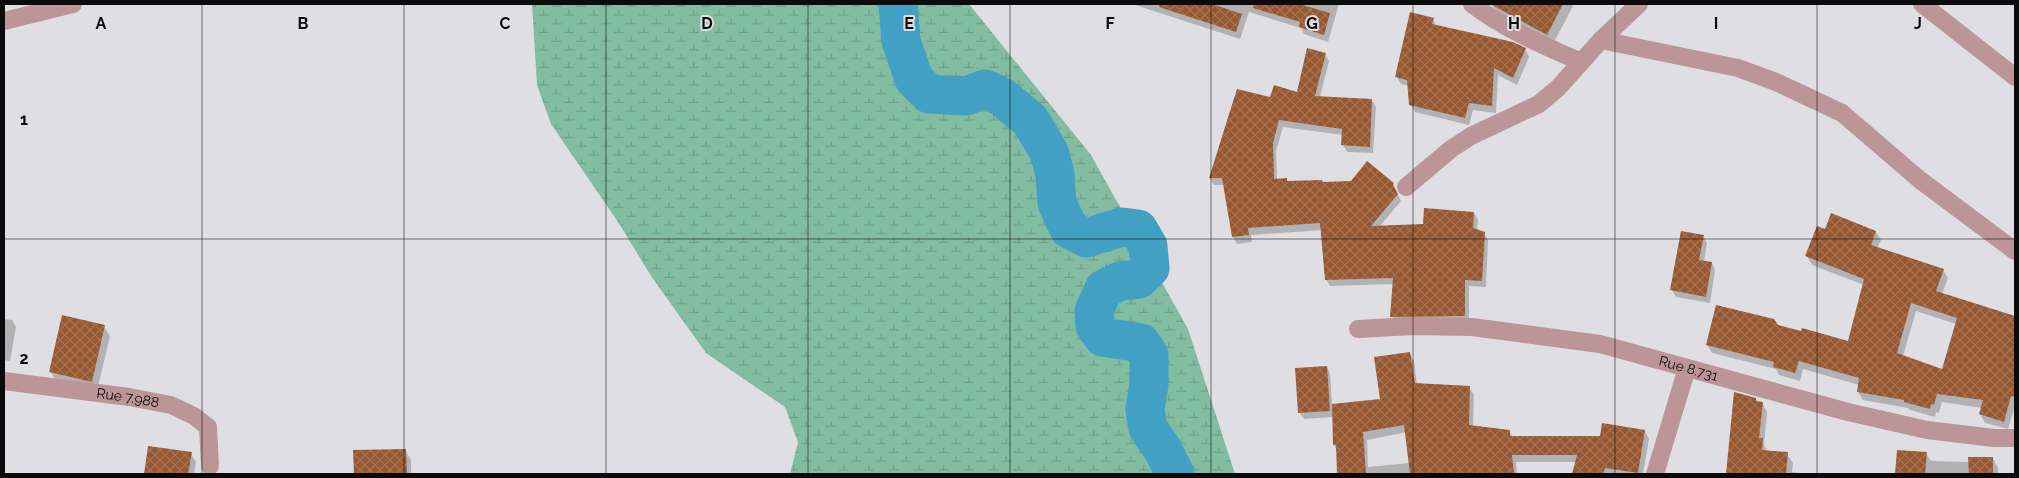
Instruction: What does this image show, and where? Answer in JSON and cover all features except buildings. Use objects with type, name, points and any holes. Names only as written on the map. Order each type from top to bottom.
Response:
[{"type":"street","points":[[4,21],[73,4]]},
{"type":"street","points":[[1472,4],[1494,20],[1524,37],[1581,62]]},
{"type":"street","points":[[1406,187],[1451,149],[1471,136],[1539,104],[1558,88],[1601,40],[1639,4]]},
{"type":"street","points":[[1922,4],[2015,77]]},
{"type":"street","points":[[1601,40],[1738,68],[1776,82],[1842,113],[1920,180],[2015,251]]},
{"type":"street","name":"Rue 8.731","points":[[1358,330],[1413,326],[1472,327],[1600,344],[1848,412],[1928,430],[1994,438],[2015,438]]},
{"type":"street","points":[[1655,474],[1687,368]]},
{"type":"street","name":"Rue 7.988","points":[[4,381],[129,397],[171,405],[194,416],[208,427],[210,466]]},
{"type":"green space","points":[[532,4],[969,4],[1091,155],[1188,329],[1235,474],[790,474],[798,442],[785,407],[706,353],[651,276],[620,225],[551,124],[537,85]]},
{"type":"waterway","points":[[898,4],[901,41],[914,79],[929,94],[966,96],[985,89],[1002,97],[1030,120],[1049,152],[1055,174],[1057,203],[1069,229],[1086,238],[1122,227],[1138,229],[1148,246],[1150,268],[1139,279],[1120,281],[1104,289],[1094,311],[1095,326],[1103,337],[1141,343],[1149,355],[1149,384],[1145,410],[1148,428],[1163,450],[1175,474]]}]
